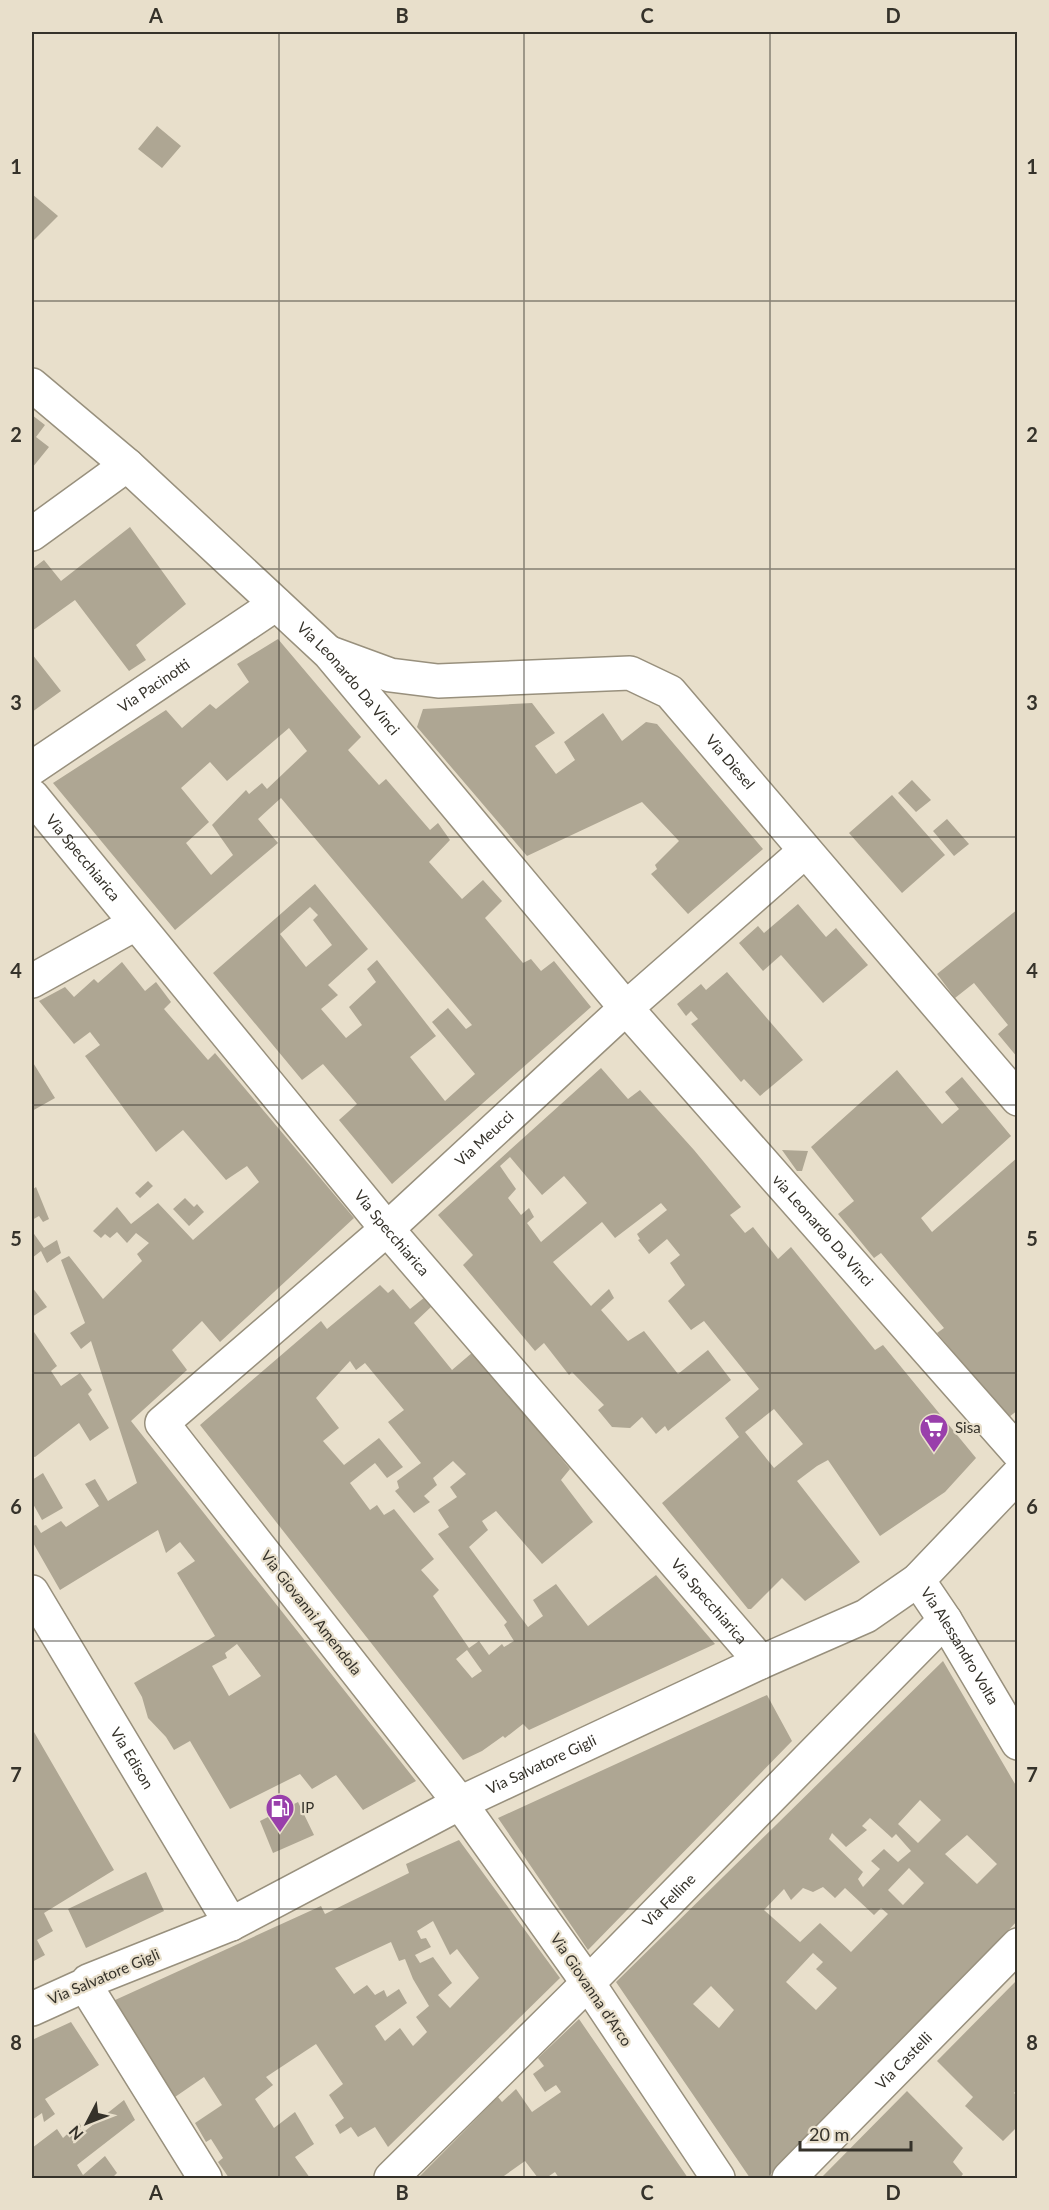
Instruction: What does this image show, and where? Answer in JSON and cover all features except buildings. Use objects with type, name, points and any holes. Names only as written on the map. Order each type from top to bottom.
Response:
[{"type":"street","name":"Via Leonardo Da Vinci","points":[[32,385],[127,465],[328,653],[626,1008]]},
{"type":"street","points":[[32,534],[127,465]]},
{"type":"street","name":"Via Pacinotti","points":[[32,768],[276,604]]},
{"type":"street","name":"Via Diesel","points":[[328,653],[390,675],[438,681],[630,673],[670,692],[1017,1099]]},
{"type":"street","name":"Via Specchiarica","points":[[32,796],[387,1228],[761,1662]]},
{"type":"street","name":"Via Meucci","points":[[162,1423],[387,1228],[626,1008],[805,851]]},
{"type":"street","points":[[32,981],[135,924]]},
{"type":"street","name":"via Leonardo Da Vinci","points":[[626,1008],[1017,1452]]},
{"type":"street","name":"Via Giovanni Amendola","points":[[162,1423],[460,1803]]},
{"type":"street","name":"Via Salvatore Gigli","points":[[32,2009],[85,1985],[88,1981],[231,1924],[460,1803],[761,1662],[866,1616],[918,1580],[1017,1475]]},
{"type":"street","name":"Via Alessandro Volta","points":[[918,1580],[945,1620],[1017,1743]]},
{"type":"street","name":"Via Edison","points":[[32,1592],[231,1924]]},
{"type":"street","name":"Via Felline","points":[[391,2178],[588,1983],[945,1620]]},
{"type":"street","name":"Via Giovanna d'Arco","points":[[460,1803],[588,1983],[718,2178]]},
{"type":"street","name":"Via Castelli","points":[[789,2178],[1017,1945]]},
{"type":"street","points":[[85,1985],[205,2178]]},
{"type":"place","name":"Sisa","points":[[934,1454]]},
{"type":"place","name":"IP","points":[[280,1834]]}]
